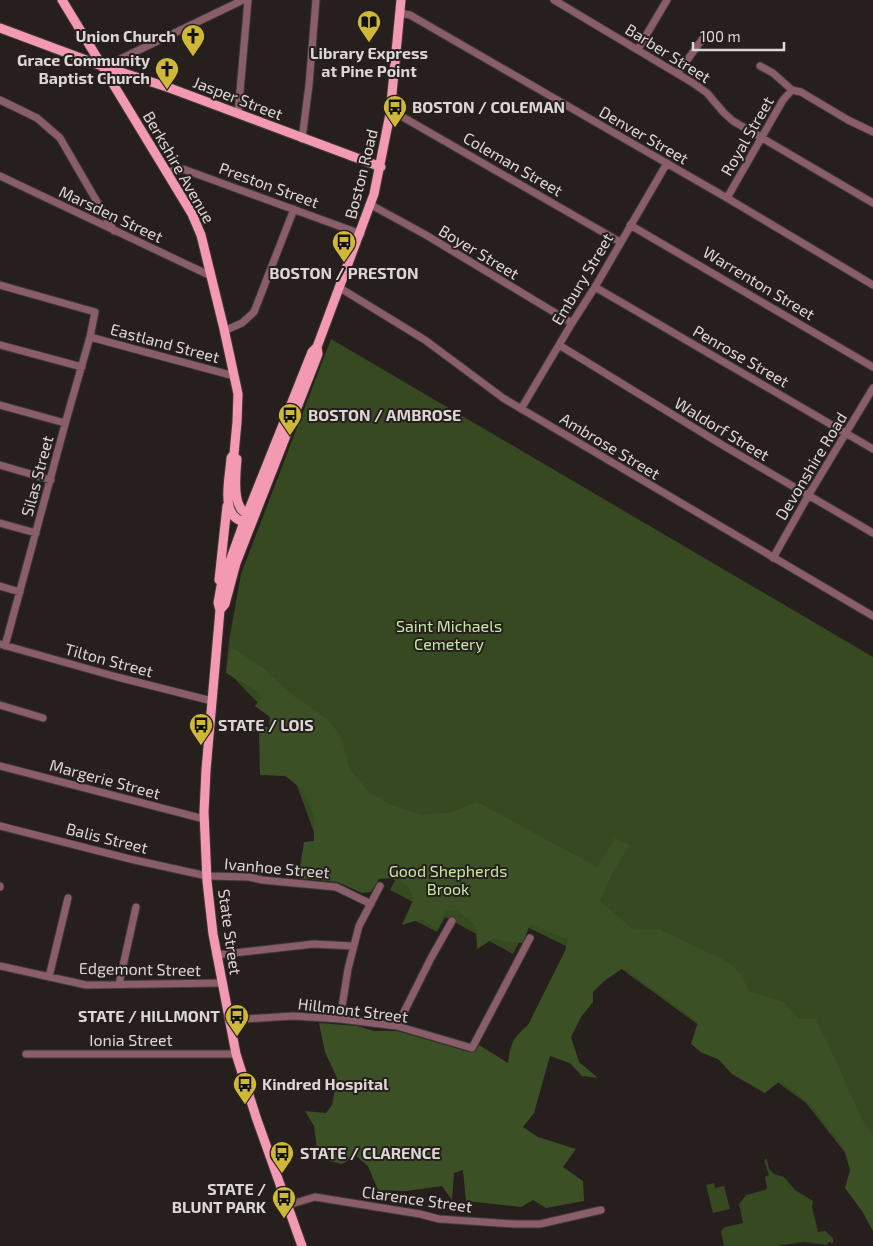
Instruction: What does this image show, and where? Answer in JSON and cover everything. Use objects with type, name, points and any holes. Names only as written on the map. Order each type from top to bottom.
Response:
[{"type":"main road","name":"Berkshire Avenue","points":[[62,0],[192,214],[206,251],[234,376],[238,404],[234,454],[231,458],[219,580],[220,586]]},
{"type":"main road","name":"Boston Road","points":[[250,519],[318,354],[317,347],[371,205],[381,167],[390,114],[401,0]]},
{"type":"main road","name":"Jasper Street","points":[[0,28],[381,167]]},
{"type":"main road","name":"Berkshire Avenue","points":[[234,454],[237,458],[236,494],[238,505],[250,519]]},
{"type":"main road","points":[[228,500],[230,513],[233,517],[250,519]]},
{"type":"main road","name":"State Street","points":[[250,519],[220,586],[218,603],[220,610],[205,779],[204,819],[207,876],[216,955],[236,1054],[302,1246]]},
{"type":"main road","name":"State Street","points":[[220,610],[225,604],[250,519]]},
{"type":"street","points":[[102,66],[243,0]]},
{"type":"street","points":[[238,114],[248,0]]},
{"type":"street","points":[[302,138],[309,85],[316,0]]},
{"type":"street","name":"Barber Street","points":[[554,0],[638,49],[707,93],[724,114],[733,121],[873,203]]},
{"type":"street","points":[[638,49],[667,0]]},
{"type":"street","name":"Denver Street","points":[[400,13],[410,15],[727,198],[873,285]]},
{"type":"street","points":[[678,74],[703,38]]},
{"type":"street","points":[[760,66],[773,73],[792,90],[801,92],[848,120],[873,132]]},
{"type":"street","name":"Royal Street","points":[[727,198],[783,100],[792,90]]},
{"type":"street","points":[[0,100],[36,118],[60,138],[114,232]]},
{"type":"street","name":"Coleman Street","points":[[390,114],[401,116],[620,242]]},
{"type":"street","name":"Embury Street","points":[[521,409],[667,164]]},
{"type":"street","name":"Preston Street","points":[[167,172],[183,169],[360,234]]},
{"type":"street","name":"Marsden Street","points":[[0,176],[114,232],[211,276]]},
{"type":"street","name":"Boyer Street","points":[[371,205],[572,323]]},
{"type":"street","points":[[224,331],[242,323],[254,312],[294,209]]},
{"type":"street","name":"Warrenton Street","points":[[630,225],[873,367]]},
{"type":"street","name":"Silas Street","points":[[0,285],[95,312],[51,480],[20,592],[3,645]]},
{"type":"street","name":"Penrose Street","points":[[595,287],[873,449]]},
{"type":"street","name":"Ambrose Street","points":[[340,288],[425,340],[485,386],[521,409],[873,616]]},
{"type":"street","name":"Eastland Street","points":[[90,337],[234,376]]},
{"type":"street","points":[[0,345],[82,367]]},
{"type":"street","name":"Waldorf Street","points":[[559,345],[651,402],[873,533]]},
{"type":"street","name":"Devonshire Road","points":[[773,558],[873,388]]},
{"type":"street","points":[[0,405],[65,423]]},
{"type":"street","points":[[0,465],[51,480]]},
{"type":"street","points":[[0,523],[36,533]]},
{"type":"street","points":[[0,586],[20,592]]},
{"type":"street","name":"Tilton Street","points":[[3,645],[212,701]]},
{"type":"street","points":[[0,705],[43,718]]},
{"type":"street","name":"Margerie Street","points":[[0,766],[204,819]]},
{"type":"street","name":"Balis Street","points":[[0,826],[130,859],[207,876]]},
{"type":"street","name":"Ivanhoe Street","points":[[207,876],[249,877],[336,887],[371,904]]},
{"type":"street","points":[[340,1019],[353,946],[359,926],[380,886]]},
{"type":"street","points":[[49,977],[68,898]]},
{"type":"street","points":[[119,984],[136,907]]},
{"type":"street","points":[[397,1026],[452,921]]},
{"type":"street","name":"Hillmont Street","points":[[229,1020],[294,1016],[340,1019],[397,1026],[472,1048],[530,938]]},
{"type":"street","points":[[216,955],[314,944],[353,946]]},
{"type":"street","name":"Edgemont Street","points":[[0,966],[86,984],[222,984]]},
{"type":"street","name":"Ionia Street","points":[[26,1054],[236,1054]]},
{"type":"street","name":"Clarence Street","points":[[288,1205],[315,1197],[420,1214],[439,1219],[514,1224],[540,1224],[601,1210]]},
{"type":"green space","name":"Saint Michaels Cemetery","points":[[331,339],[873,657],[873,1188],[806,1103],[576,936],[570,948],[527,927],[513,954],[445,917],[437,932],[410,918],[417,904],[390,890],[395,880],[380,875],[316,838],[272,717],[226,670],[229,641],[241,574]]},
{"type":"green space","name":"Good Shepherds Brook","points":[[231,647],[263,668],[294,696],[327,719],[341,736],[349,768],[369,792],[391,805],[423,815],[451,812],[477,802],[597,867],[615,838],[630,845],[612,874],[600,901],[634,930],[659,929],[728,962],[743,977],[748,991],[784,1002],[800,1019],[815,1019],[863,1121],[873,1135],[873,1231],[862,1211],[845,1188],[850,1170],[843,1146],[807,1101],[780,1081],[765,1093],[732,1074],[718,1059],[702,1053],[691,1044],[698,1022],[623,968],[603,982],[593,992],[593,1002],[581,1017],[571,1037],[579,1062],[598,1078],[582,1076],[570,1063],[550,1056],[534,1113],[523,1127],[538,1137],[576,1149],[563,1167],[583,1181],[584,1201],[546,1208],[533,1200],[521,1207],[466,1201],[463,1170],[454,1173],[452,1200],[442,1186],[406,1191],[378,1190],[368,1166],[356,1156],[342,1164],[324,1160],[317,1149],[314,1126],[305,1111],[326,1113],[332,1105],[337,1078],[325,1052],[319,1023],[357,1026],[374,1031],[397,1031],[469,1052],[475,1052],[479,1045],[508,1063],[513,1042],[528,1025],[565,951],[568,940],[530,924],[523,943],[494,938],[477,949],[476,926],[458,911],[446,910],[437,929],[421,919],[402,925],[414,898],[408,887],[397,878],[379,879],[371,892],[362,893],[338,882],[298,878],[304,842],[314,841],[314,816],[303,790],[285,776],[260,775],[259,733],[241,726],[269,727],[270,717],[255,706],[261,698],[258,692],[226,673]]},
{"type":"green space","points":[[767,1159],[769,1169],[774,1174],[784,1177],[795,1190],[813,1201],[812,1207],[818,1232],[825,1231],[833,1238],[833,1243],[828,1242],[827,1245],[804,1242],[776,1246],[724,1246],[721,1231],[725,1227],[743,1223],[739,1204],[746,1195],[767,1188],[765,1177],[769,1175],[764,1160]]},
{"type":"green space","points":[[714,1183],[715,1188],[724,1186],[730,1209],[713,1213],[706,1185]]},
{"type":"place","name":"Library Express at Pine Point","points":[[369,43]]},
{"type":"place","name":"Union Church","points":[[193,57]]},
{"type":"place","name":"Grace Community Baptist Church","points":[[167,90]]},
{"type":"place","name":"BOSTON / COLEMAN","points":[[395,128]]},
{"type":"place","name":"BOSTON / PRESTON","points":[[344,263]]},
{"type":"place","name":"BOSTON / AMBROSE","points":[[290,436]]},
{"type":"place","name":"STATE / LOIS","points":[[201,746]]},
{"type":"place","name":"STATE / HILLMONT","points":[[237,1037]]},
{"type":"place","name":"Kindred Hospital","points":[[245,1105]]},
{"type":"place","name":"STATE / CLARENCE","points":[[282,1174]]},
{"type":"place","name":"STATE / BLUNT PARK","points":[[284,1219]]}]
